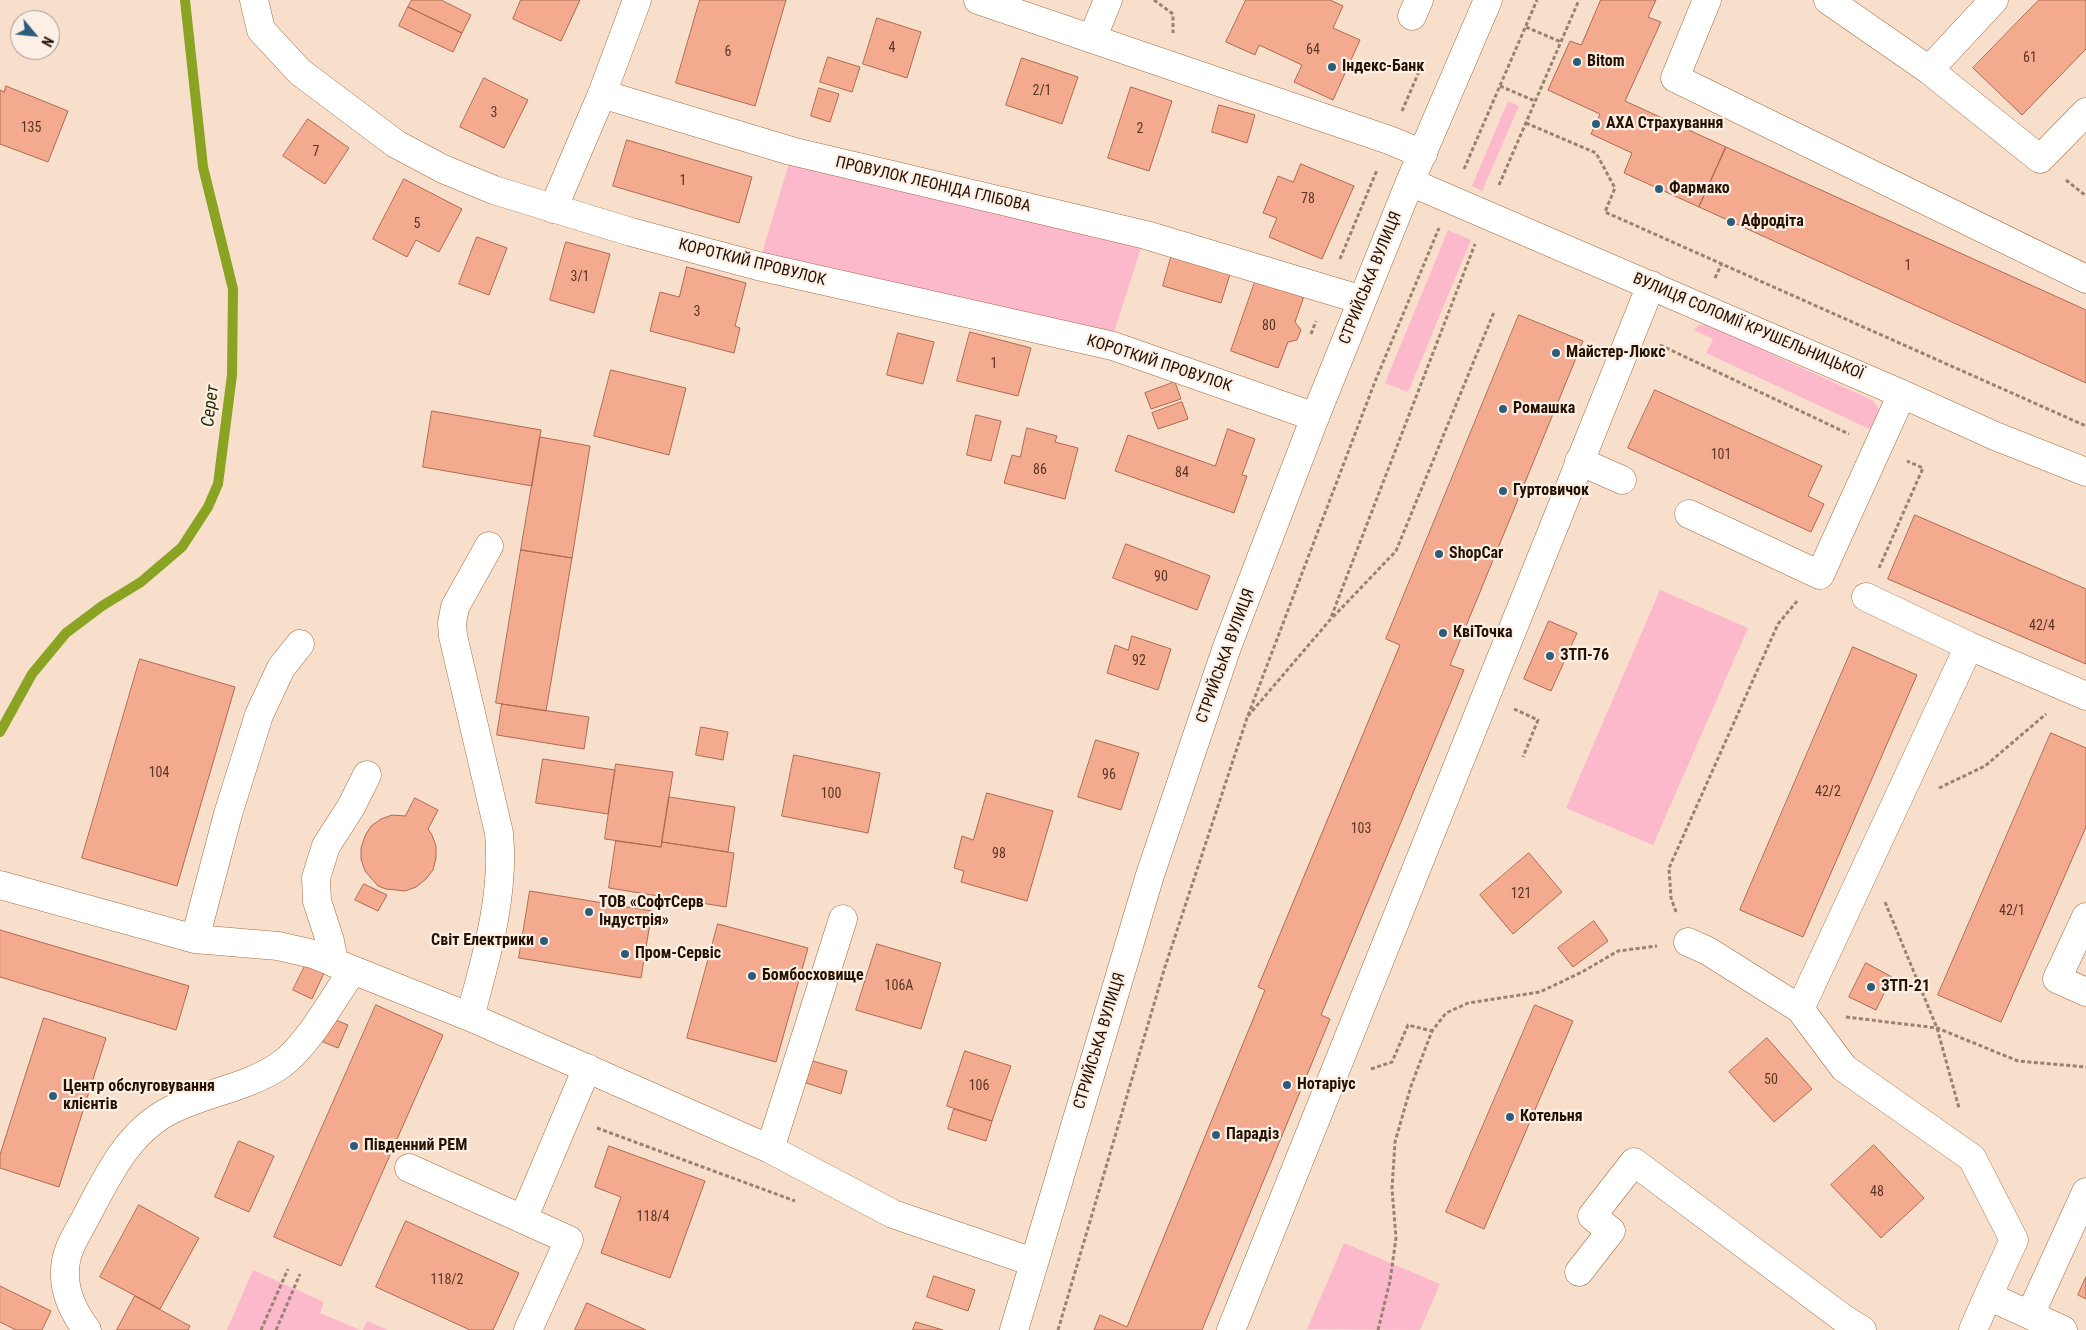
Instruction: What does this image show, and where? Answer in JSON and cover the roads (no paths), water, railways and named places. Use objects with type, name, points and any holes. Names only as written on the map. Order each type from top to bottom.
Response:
[{"type":"street","name":"КОРОТКИЙ ПРОВУЛОК","points":[[254,0],[260,30],[300,72],[396,144],[443,168],[494,190],[553,209],[758,266],[1113,346],[1315,417]]},
{"type":"street","points":[[553,209],[602,94],[637,0]]},
{"type":"street","points":[[978,0],[1389,140],[1423,154]]},
{"type":"street","points":[[1092,39],[1108,0]]},
{"type":"street","name":"СТРИЙСЬКА ВУЛИЦЯ","points":[[1014,1330],[1150,875],[1227,647],[1362,300],[1488,0]]},
{"type":"street","points":[[1707,0],[1675,78],[2086,280]]},
{"type":"street","points":[[1828,0],[1928,70],[2040,159],[2086,112]]},
{"type":"street","points":[[1928,70],[1994,0]]},
{"type":"street","name":"ПРОВУЛОК ЛЕОНІДА ГЛІБОВА","points":[[602,94],[791,151],[1146,235],[1362,300]]},
{"type":"street","name":"ВУЛИЦЯ СОЛОМІЇ КРУШЕЛЬНИЦЬКОЇ","points":[[1410,182],[1996,436],[2086,472]]},
{"type":"street","points":[[1231,1330],[1651,286]]},
{"type":"street","points":[[1689,514],[1820,575],[1902,394]]},
{"type":"street","points":[[1579,461],[1622,480]]},
{"type":"street","points":[[470,1017],[485,962],[499,883],[501,858],[499,833],[453,636],[452,622],[455,607],[489,546]]},
{"type":"street","points":[[1866,598],[1969,646],[2080,693]]},
{"type":"street","points":[[195,939],[228,814],[259,715],[281,668],[300,644]]},
{"type":"street","points":[[1800,1009],[1969,646]]},
{"type":"street","points":[[343,966],[330,941],[317,902],[316,878],[326,846],[351,807],[367,775]]},
{"type":"street","points":[[0,885],[195,939],[278,946],[313,954],[470,1017],[770,1149],[893,1214],[1033,1262]]},
{"type":"street","points":[[2086,917],[2057,979],[2086,992]]},
{"type":"street","points":[[770,1149],[843,919]]},
{"type":"street","points":[[1688,942],[1708,951],[1800,1009],[1844,1068],[1972,1158],[2014,1240],[1973,1330]]},
{"type":"street","points":[[87,1330],[77,1317],[67,1294],[64,1271],[67,1253],[114,1164],[139,1133],[170,1111],[256,1080],[283,1063],[300,1046],[343,966]]},
{"type":"street","points":[[523,1219],[587,1068]]},
{"type":"street","points":[[1579,1272],[1611,1230],[1592,1216],[1634,1162],[1844,1319],[1862,1330]]},
{"type":"street","points":[[410,1168],[569,1240],[528,1330]]},
{"type":"street","points":[[2030,1315],[2086,1192]]},
{"type":"street","points":[[1988,1296],[2063,1330]]},
{"type":"waterway","name":"Серет","points":[[0,732],[32,674],[66,633],[102,606],[141,582],[182,547],[208,507],[218,484],[232,375],[233,289],[203,167],[185,0]]},
{"type":"place","name":"Bitom","points":[[1577,62]]},
{"type":"place","name":"Індекс-Банк","points":[[1332,67]]},
{"type":"place","name":"АХА Страхування","points":[[1596,124]]},
{"type":"place","name":"Фармако","points":[[1659,189]]},
{"type":"place","name":"Афродіта","points":[[1731,222]]},
{"type":"place","name":"Майстер-Люкс","points":[[1556,353]]},
{"type":"place","name":"Ромашка","points":[[1503,409]]},
{"type":"place","name":"Гуртовичок","points":[[1503,491]]},
{"type":"place","name":"ShopCar","points":[[1439,554]]},
{"type":"place","name":"КвіТочка","points":[[1443,633]]},
{"type":"place","name":"ЗТП-76","points":[[1550,656]]},
{"type":"place","name":"ТОВ «СофтСерв Індустрія»","points":[[589,912]]},
{"type":"place","name":"Світ Електрики","points":[[544,941]]},
{"type":"place","name":"Пром-Сервіс","points":[[625,954]]},
{"type":"place","name":"Бомбосховище","points":[[752,976]]},
{"type":"place","name":"ЗТП-21","points":[[1871,987]]},
{"type":"place","name":"Нотаріус","points":[[1287,1085]]},
{"type":"place","name":"Центр обслуговування клієнтів","points":[[53,1096]]},
{"type":"place","name":"Котельня","points":[[1510,1117]]},
{"type":"place","name":"Парадіз","points":[[1216,1135]]},
{"type":"place","name":"Південний РЕМ","points":[[354,1146]]}]
